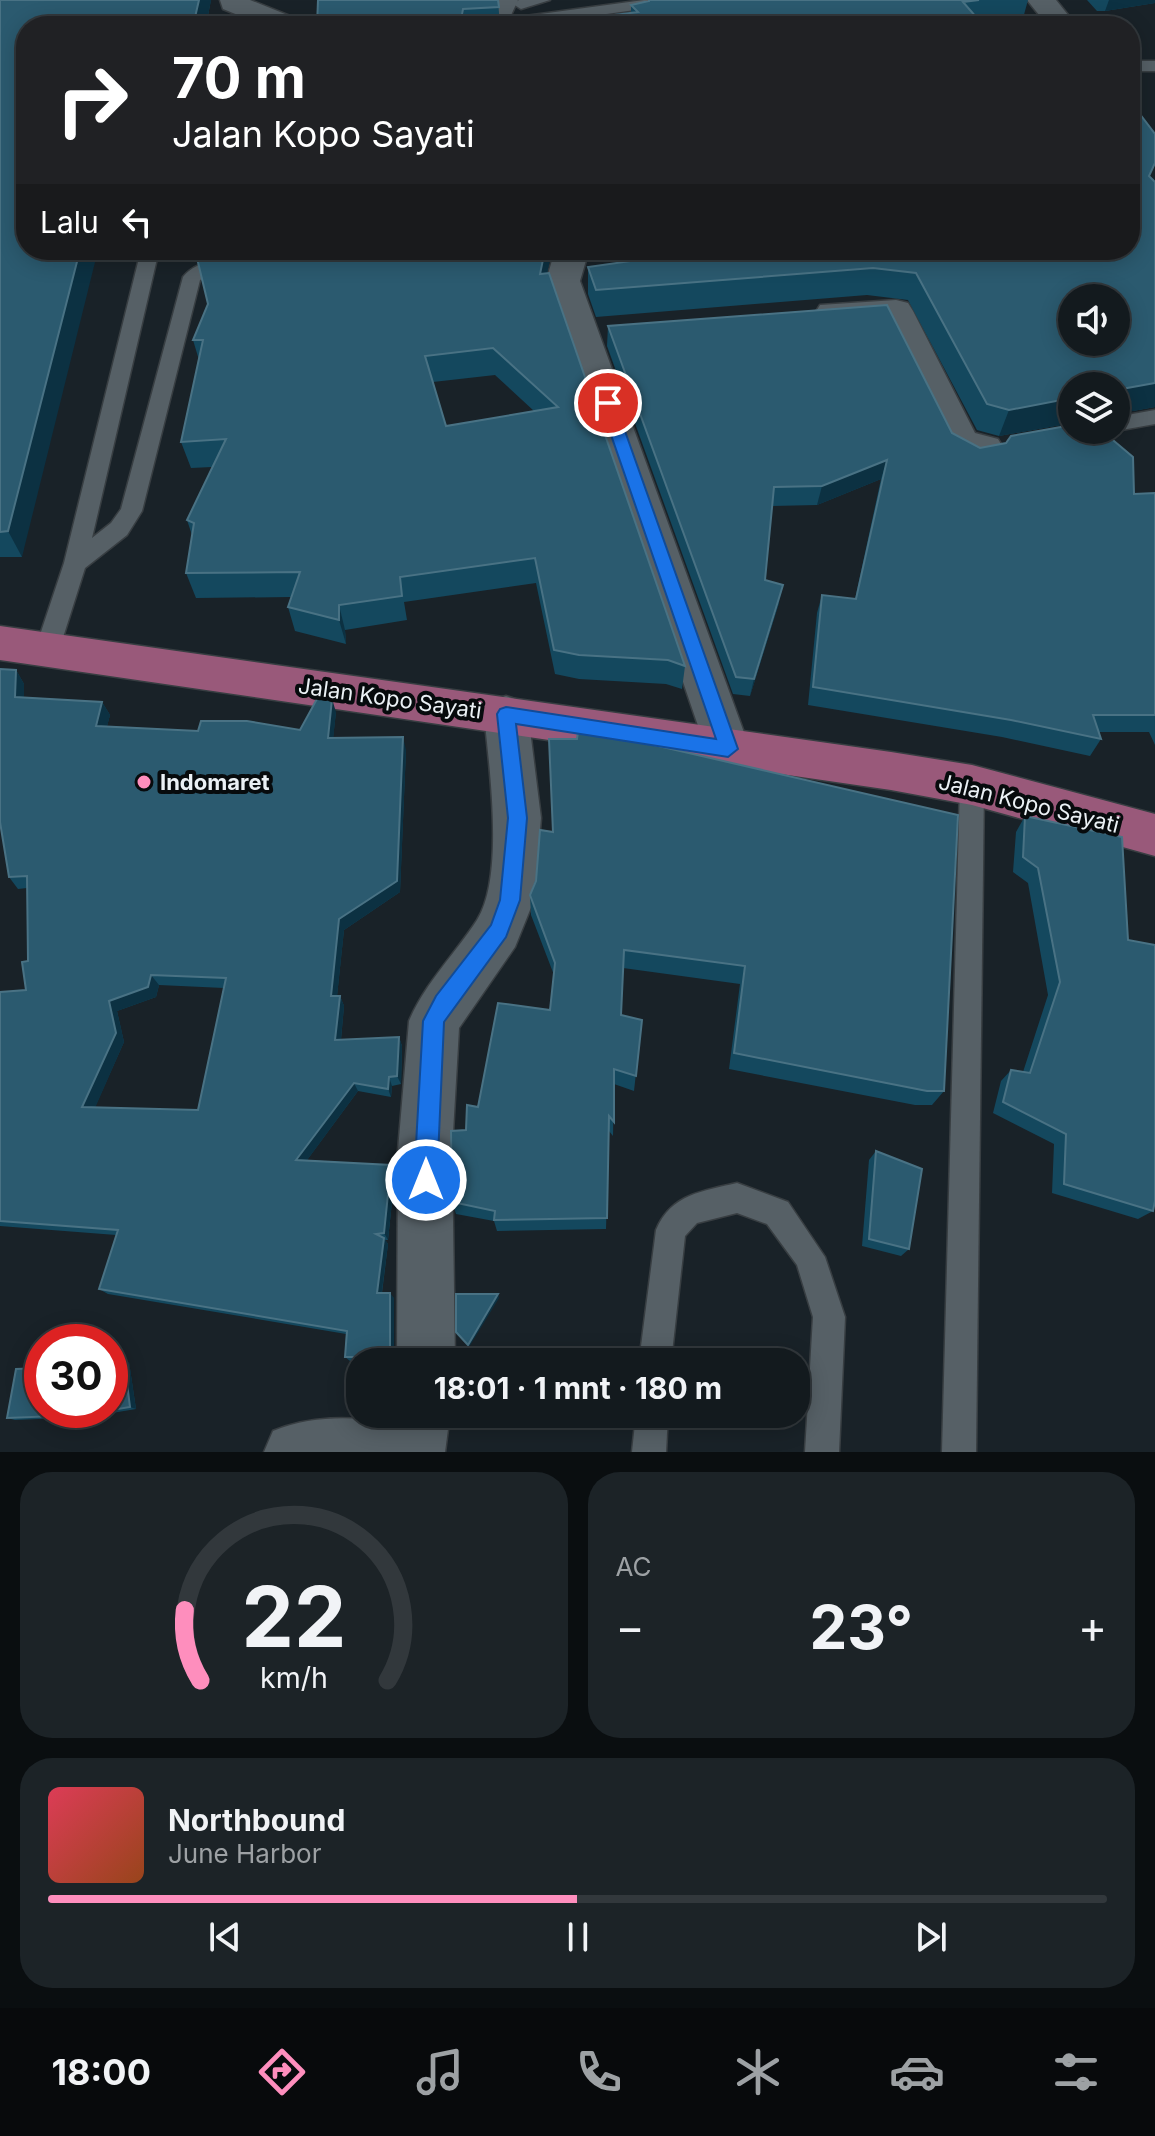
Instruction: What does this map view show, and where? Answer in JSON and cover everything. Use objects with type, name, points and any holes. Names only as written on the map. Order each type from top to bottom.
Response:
[{"type":"main road","name":"Jalan Kopo Sayati","points":[[0,643],[506,714],[972,785],[1155,835]]},
{"type":"street","points":[[234,0],[233,3],[243,9],[262,16]]},
{"type":"street","points":[[1041,0],[1055,16]]},
{"type":"street","points":[[569,260],[563,281],[595,340],[728,749]]},
{"type":"street","points":[[805,316],[867,309],[896,311],[961,442],[974,451],[992,448]]},
{"type":"street","points":[[426,1348],[425,1150],[434,1021],[443,1003],[498,931],[510,900],[518,818],[506,714]]},
{"type":"street","points":[[415,1452],[418,1428]]},
{"type":"street","points":[[294,1452],[341,1447],[396,1452]]},
{"type":"lane","points":[[512,14],[543,0]]},
{"type":"lane","points":[[512,14],[614,0]]},
{"type":"lane","points":[[512,14],[681,6]]},
{"type":"lane","points":[[636,16],[681,6]]},
{"type":"lane","points":[[47,650],[75,563],[148,260]]},
{"type":"lane","points":[[75,563],[119,529],[131,511],[192,277],[204,269],[234,260]]},
{"type":"lane","points":[[1130,421],[1155,417]]},
{"type":"lane","points":[[959,1452],[972,785]]},
{"type":"lane","points":[[657,1348],[671,1230],[688,1210],[737,1198],[777,1213],[810,1257],[829,1317],[822,1452]]},
{"type":"lane","points":[[649,1452],[651,1428]]},
{"type":"building","points":[[0,0],[199,0],[195,16],[16,16],[16,260],[77,260],[8,531],[0,532]]},
{"type":"building","points":[[318,0],[498,0],[499,7],[463,9],[462,16],[317,16]]},
{"type":"building","points":[[979,0],[963,2],[975,16],[606,16],[638,12],[631,5],[649,1]]},
{"type":"building","points":[[1140,114],[1155,134],[1155,163],[1149,176],[1155,182],[1155,383],[1130,387],[1130,372],[1058,372],[1058,401],[1009,410],[987,404],[916,273],[873,268],[596,290],[588,267],[638,260],[1140,260]]},
{"type":"building","points":[[197,260],[543,260],[540,274],[549,273],[685,666],[668,660],[579,655],[554,650],[535,558],[400,577],[402,596],[339,605],[339,620],[288,607],[300,572],[186,573],[194,523],[187,520],[226,439],[181,442],[203,340],[193,340],[208,304]],"holes":[[[493,348],[558,407],[446,426],[425,356]]]},
{"type":"building","points":[[887,305],[952,433],[980,448],[1006,443],[1011,436],[1058,428],[1058,444],[1118,444],[1133,457],[1134,494],[1155,493],[1155,715],[1093,715],[1101,739],[1011,720],[813,687],[822,595],[856,599],[887,460],[822,486],[774,487],[765,580],[783,585],[754,679],[736,677],[608,326]]},
{"type":"building","points":[[0,669],[16,670],[15,697],[102,702],[96,726],[198,731],[201,721],[247,721],[300,730],[318,697],[332,699],[328,738],[403,737],[397,881],[339,919],[331,996],[340,996],[335,1040],[399,1037],[397,1076],[389,1077],[388,1089],[354,1083],[296,1160],[391,1165],[384,1233],[376,1234],[384,1238],[377,1293],[390,1293],[390,1348],[346,1348],[345,1357],[347,1331],[99,1289],[118,1230],[0,1221],[0,992],[26,990],[22,962],[28,961],[27,876],[9,877],[0,822]],"holes":[[[151,975],[226,978],[198,1110],[82,1107],[116,1033],[109,1001],[148,987]]]},
{"type":"building","points":[[579,725],[632,733],[632,740],[958,815],[944,1091],[927,1091],[734,1053],[745,966],[624,950],[621,1015],[642,1020],[636,1076],[614,1069],[614,1122],[609,1116],[607,1218],[494,1220],[495,1211],[452,1202],[451,1131],[466,1130],[467,1105],[478,1107],[498,1003],[550,1010],[555,963],[530,895],[536,881],[540,830],[553,832],[549,739],[577,739]]},
{"type":"building","points":[[1025,816],[1122,837],[1128,940],[1155,945],[1153,1211],[1064,1184],[1066,1134],[1003,1102],[1011,1070],[1030,1073],[1060,982],[1038,868],[1023,857]]},
{"type":"building","points":[[876,1151],[922,1169],[909,1249],[869,1239]]},
{"type":"building","points":[[456,1294],[498,1294],[468,1345],[456,1332]]},
{"type":"building","points":[[16,1369],[24,1369],[24,1417],[7,1418]]},
{"type":"place","name":"Indomaret","points":[[144,782]]},
{"type":"route","points":[[426,1180],[425,1150],[434,1021],[443,1003],[498,931],[510,900],[518,818],[506,714],[728,749],[608,403]]}]
